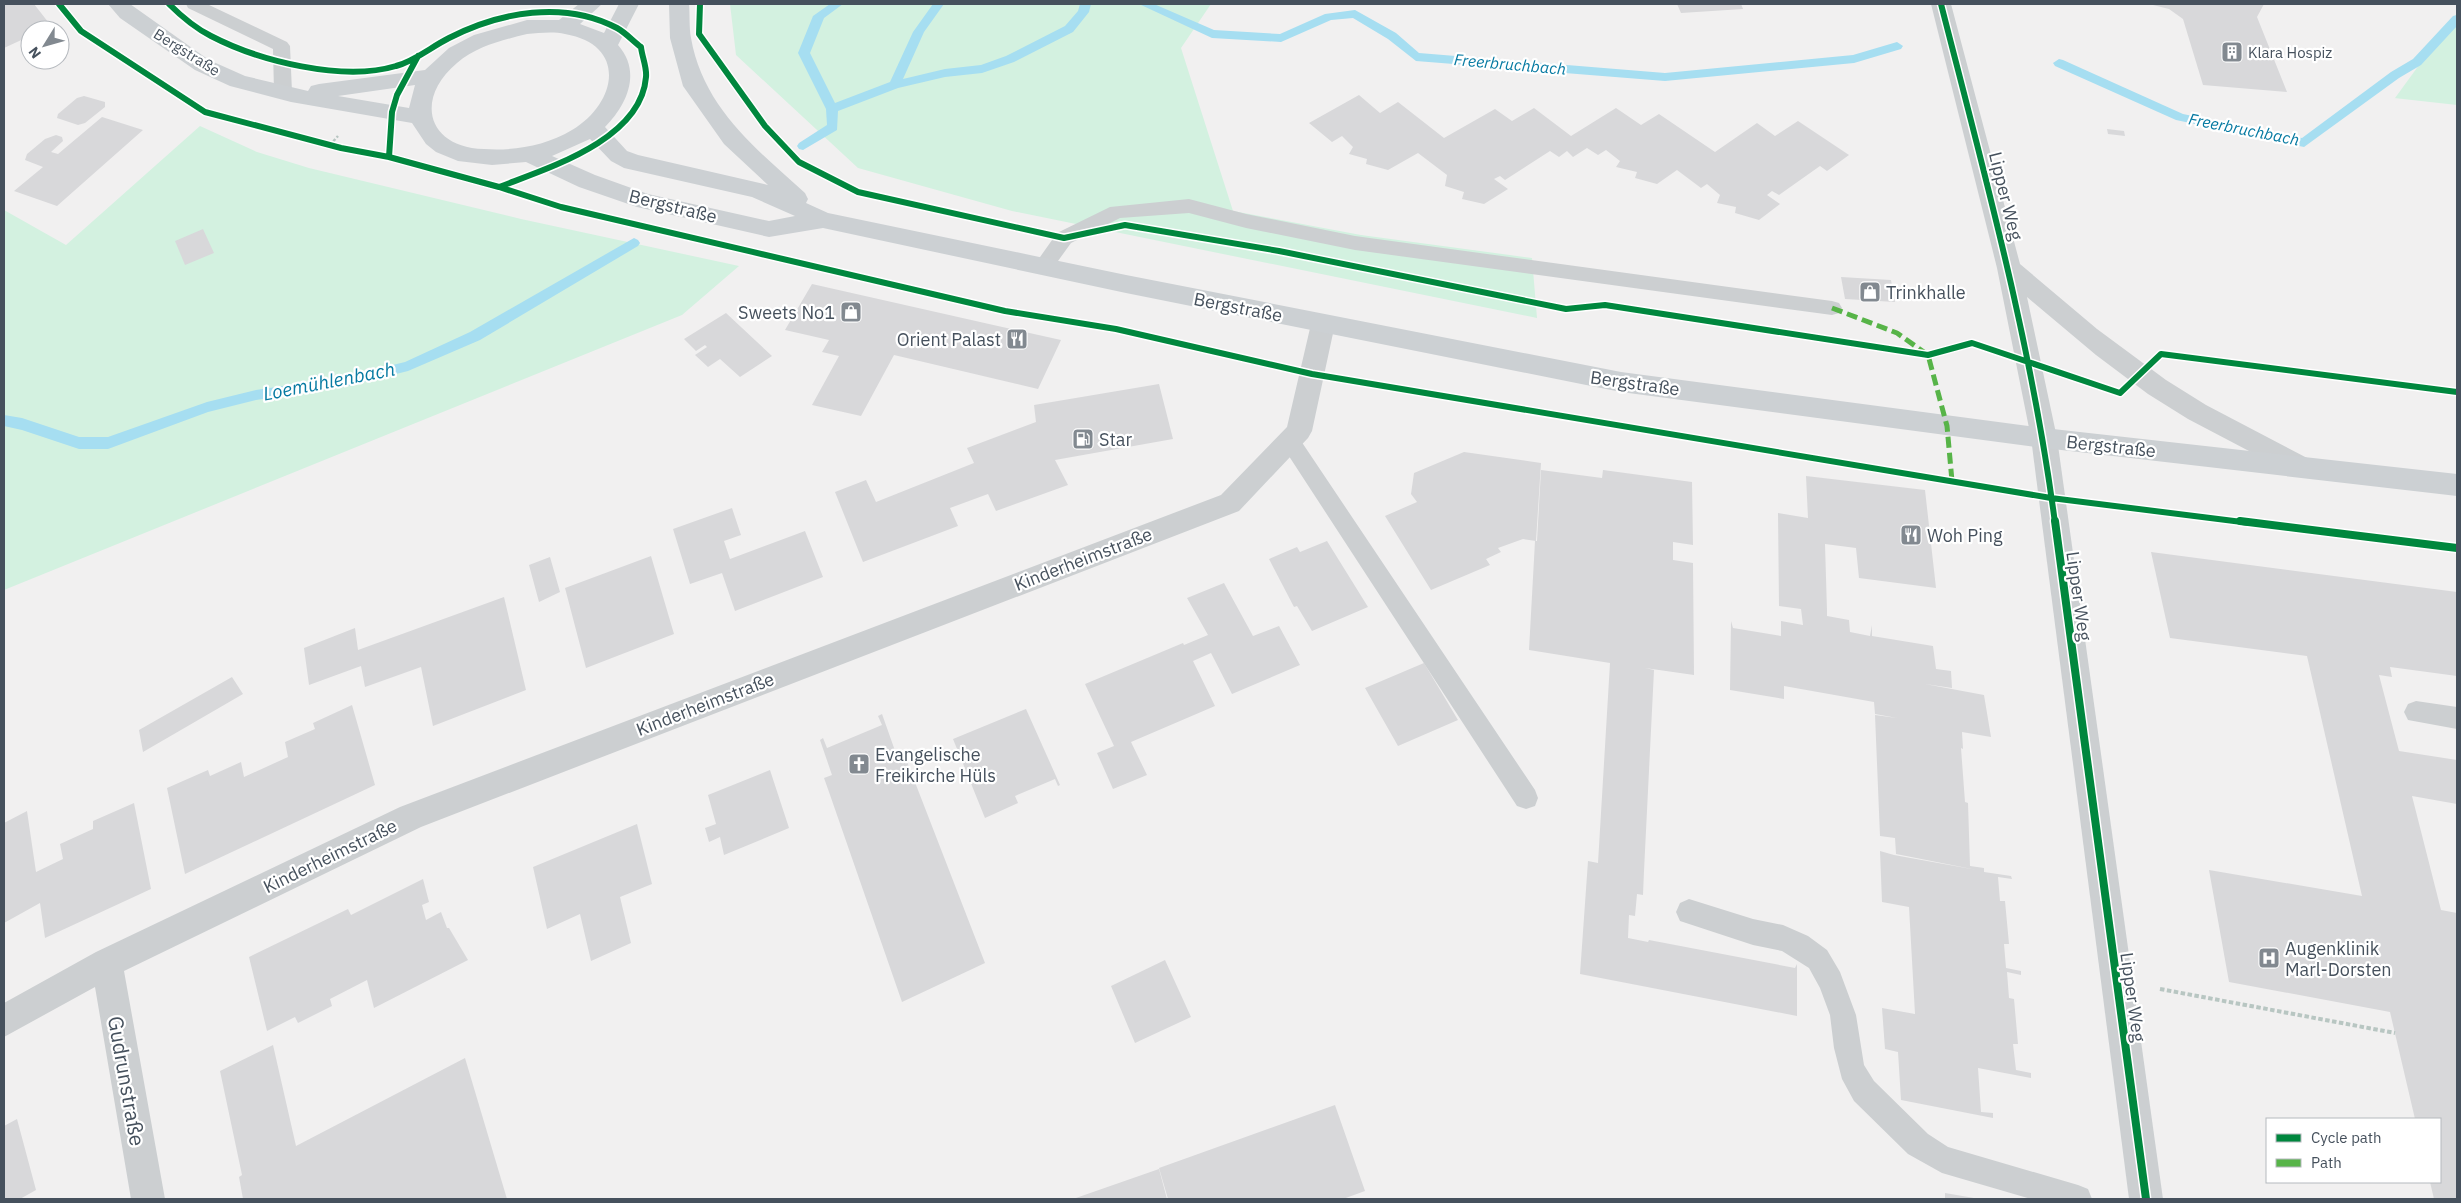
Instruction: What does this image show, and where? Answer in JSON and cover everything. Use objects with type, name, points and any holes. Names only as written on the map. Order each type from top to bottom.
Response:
[{"type":"main road","name":"Bergstraße","points":[[118,4],[127,13],[202,65],[238,81],[287,93],[420,117]]},
{"type":"main road","points":[[563,27],[592,4]]},
{"type":"main road","points":[[608,45],[629,4]]},
{"type":"main road","points":[[679,4],[680,38],[694,86],[732,139],[778,183],[823,220]]},
{"type":"main road","points":[[527,27],[563,27],[596,36],[608,45],[620,62],[622,83],[612,106],[592,127],[563,144],[530,155],[499,159],[469,156],[445,148],[428,134],[420,117],[420,96],[432,76],[456,53],[490,36],[527,27]]},
{"type":"main road","name":"Bergstraße","points":[[287,93],[432,76]]},
{"type":"main road","name":"Bergstraße","points":[[592,127],[619,156],[632,162],[758,190],[823,220],[1043,267],[1611,381],[2044,438],[2457,485]]},
{"type":"main road","name":"Bergstraße","points":[[530,155],[587,181],[645,201],[768,229],[823,220]]},
{"type":"street","name":"Lipper Weg","points":[[1941,4],[2008,268],[2044,438],[2115,981],[2146,1199]]},
{"type":"street","name":"Lipper Weg","points":[[2008,268],[2066,318],[2139,375],[2196,411],[2300,466]]},
{"type":"street","name":"Kinderheimstraße","points":[[4,1021],[107,963],[411,817],[1230,503],[1300,431],[1323,324]]},
{"type":"street","name":"Gudrunstraße","points":[[107,963],[148,1199]]},
{"type":"lane","points":[[194,4],[281,46],[287,93]]},
{"type":"lane","points":[[1043,267],[1064,238],[1117,212],[1189,206],[1246,221],[1356,243],[1832,308]]},
{"type":"lane","points":[[1290,441],[1526,798]]},
{"type":"lane","points":[[2416,712],[2457,718]]},
{"type":"lane","points":[[1689,912],[1753,932],[1783,938],[1818,959],[1831,981],[1843,1015],[1852,1069],[1864,1091],[1918,1144],[1942,1159],[2078,1199]]},
{"type":"path","points":[[321,142],[341,148]]},
{"type":"path","points":[[2115,981],[2395,1033]]},
{"type":"green space","points":[[730,4],[1211,4],[1181,48],[1233,211],[1361,235],[1532,258],[1537,318],[1012,211],[858,168],[736,55]]},
{"type":"green space","points":[[2457,13],[2457,105],[2394,98],[2395,98]]},
{"type":"green space","points":[[200,126],[257,152],[309,168],[521,219],[739,266],[682,315],[4,590],[4,210],[66,245]]},
{"type":"building","points":[[4,4],[34,4],[47,20],[20,20],[20,41],[4,48]]},
{"type":"building","points":[[1677,4],[1741,4],[1743,9],[1681,13]]},
{"type":"building","name":"Klara Hospiz","points":[[2149,4],[2264,4],[2257,17],[2287,92],[2203,85],[2183,19],[2169,9]]},
{"type":"building","points":[[1359,95],[1380,113],[1398,102],[1444,138],[1495,109],[1512,121],[1534,108],[1571,136],[1616,108],[1641,125],[1659,114],[1715,152],[1757,123],[1775,136],[1798,121],[1849,155],[1827,171],[1820,166],[1779,195],[1772,191],[1767,195],[1780,204],[1759,220],[1735,213],[1736,207],[1717,203],[1720,195],[1707,184],[1701,188],[1677,170],[1657,184],[1635,178],[1637,172],[1616,167],[1620,161],[1606,150],[1598,155],[1587,148],[1573,157],[1567,151],[1559,157],[1550,151],[1505,180],[1500,176],[1494,179],[1508,189],[1484,204],[1462,199],[1464,192],[1445,186],[1447,175],[1418,153],[1388,170],[1366,164],[1367,159],[1349,154],[1353,147],[1342,136],[1332,142],[1309,123]]},
{"type":"building","points":[[84,96],[105,102],[105,107],[85,123],[78,125],[57,118],[58,114],[77,98]]},
{"type":"building","points":[[102,117],[143,130],[57,206],[14,191],[43,167],[25,160],[27,154],[45,139],[56,135],[62,137],[63,141],[51,152],[58,154]]},
{"type":"building","points":[[2107,129],[2124,131],[2125,136],[2108,134]]},
{"type":"building","points":[[203,229],[214,253],[185,265],[175,241]]},
{"type":"building","points":[[1841,277],[1891,280],[1895,302],[1845,299]]},
{"type":"building","points":[[812,284],[1061,340],[1038,389],[894,355],[861,416],[812,405],[839,356],[822,352],[829,340],[785,330]]},
{"type":"building","points":[[726,313],[772,356],[740,377],[720,359],[708,367],[695,355],[707,347],[705,345],[696,351],[684,339]]},
{"type":"building","points":[[1159,384],[1173,439],[1055,460],[1068,485],[996,511],[988,494],[950,508],[958,526],[863,562],[835,492],[866,480],[876,502],[974,463],[967,448],[1036,422],[1034,405]]},
{"type":"building","points":[[1464,452],[1541,463],[1536,541],[1523,539],[1498,548],[1501,552],[1486,559],[1490,565],[1431,590],[1385,516],[1417,502],[1411,494],[1414,473]]},
{"type":"building","points":[[1541,470],[1602,478],[1603,470],[1692,482],[1693,545],[1673,542],[1673,560],[1693,563],[1694,675],[1645,668],[1654,670],[1643,895],[1637,894],[1635,916],[1629,915],[1628,938],[1648,942],[1649,940],[1795,968],[1797,964],[1797,1016],[1580,974],[1588,861],[1598,863],[1610,663],[1529,650]]},
{"type":"building","points":[[1806,476],[1925,490],[1936,588],[1859,578],[1856,548],[1825,544],[1827,616],[1849,620],[1850,632],[1870,636],[1872,625],[1872,636],[1933,646],[1936,669],[1951,671],[1952,688],[1925,684],[1984,695],[1991,737],[1962,732],[1963,749],[1961,748],[1965,802],[1968,803],[1970,866],[1984,868],[1984,872],[2011,876],[2012,879],[1998,877],[2000,901],[2005,901],[2009,944],[2004,944],[2006,968],[2021,971],[2021,975],[2007,972],[2009,998],[2014,999],[2018,1044],[2013,1044],[2016,1070],[2031,1073],[2031,1078],[1978,1068],[1981,1112],[1993,1113],[1993,1118],[1901,1100],[1898,1052],[1885,1049],[1882,1008],[1915,1014],[1909,907],[1882,902],[1880,851],[1977,870],[1896,854],[1895,838],[1880,836],[1875,715],[1897,718],[1875,714],[1874,702],[1784,686],[1784,699],[1730,690],[1731,621],[1733,628],[1781,636],[1781,621],[1803,625],[1801,609],[1779,606],[1778,513],[1808,518]]},
{"type":"building","points":[[732,508],[741,535],[724,541],[730,559],[805,531],[823,577],[735,611],[722,573],[690,584],[673,529]]},
{"type":"building","points":[[1327,541],[1368,607],[1312,631],[1297,606],[1294,607],[1269,559],[1297,547],[1300,552]]},
{"type":"building","points":[[2151,552],[2457,592],[2457,676],[2390,667],[2392,677],[2379,675],[2399,751],[2457,760],[2457,804],[2412,796],[2441,910],[2457,913],[2457,1199],[2434,1199],[2430,1183],[2441,1183],[2441,1118],[2415,1118],[2390,1012],[2229,982],[2209,870],[2362,896],[2307,656],[2170,638]]},
{"type":"building","points":[[651,556],[674,634],[586,668],[565,588]]},
{"type":"building","points":[[550,557],[560,592],[539,602],[529,565]]},
{"type":"building","points":[[1224,583],[1253,636],[1279,626],[1300,665],[1232,694],[1211,653],[1193,661],[1215,706],[1131,742],[1147,775],[1113,789],[1097,753],[1114,746],[1085,684],[1183,643],[1184,645],[1208,635],[1187,598]]},
{"type":"building","points":[[504,597],[526,690],[433,726],[421,667],[365,687],[361,666],[309,685],[304,648],[355,628],[358,650]]},
{"type":"building","points":[[1424,663],[1458,720],[1398,746],[1365,688]]},
{"type":"building","points":[[232,677],[243,694],[143,752],[139,730]]},
{"type":"building","points":[[352,705],[375,785],[185,874],[167,788],[208,770],[210,776],[241,762],[244,777],[288,757],[285,742],[315,729],[313,723]]},
{"type":"building","points":[[1026,709],[1060,785],[1058,786],[1055,779],[1015,796],[1018,803],[985,818],[953,739]]},
{"type":"building","points":[[882,714],[899,762],[906,759],[985,963],[902,1002],[824,778],[832,775],[820,740],[823,738],[827,748],[882,725],[878,716]]},
{"type":"building","points":[[770,770],[789,828],[724,855],[720,837],[709,842],[705,828],[716,824],[708,795]]},
{"type":"building","points":[[134,803],[151,889],[45,938],[40,903],[4,923],[4,823],[27,811],[36,872],[63,859],[60,844],[93,829],[93,821]]},
{"type":"building","points":[[637,824],[652,884],[620,897],[631,943],[591,961],[580,914],[547,929],[533,867]]},
{"type":"building","points":[[423,879],[429,902],[422,905],[426,920],[441,912],[447,928],[449,928],[468,960],[374,1008],[367,980],[330,999],[332,1006],[298,1023],[295,1017],[267,1031],[249,957],[348,909],[351,915]]},
{"type":"building","points":[[1165,960],[1191,1017],[1135,1043],[1111,986]]},
{"type":"building","points":[[273,1045],[296,1146],[465,1058],[507,1199],[243,1199],[239,1177],[242,1175],[220,1071]]},
{"type":"building","points":[[1335,1105],[1365,1191],[1343,1199],[1168,1199],[1159,1168]]},
{"type":"building","points":[[17,1119],[36,1190],[20,1199],[4,1199],[4,1126]]},
{"type":"building","points":[[1159,1169],[1167,1199],[1073,1199]]},
{"type":"building","points":[[1945,1193],[1974,1198],[1974,1199],[1945,1199]]},
{"type":"waterway","name":"Loemühlenbach","points":[[832,109],[804,53],[819,16],[837,4]]},
{"type":"waterway","name":"Loemühlenbach","points":[[895,85],[919,32],[938,4]]},
{"type":"waterway","name":"Freerbruchbach","points":[[895,85],[945,73],[982,69],[1010,59],[1069,29],[1083,12],[1085,4]]},
{"type":"waterway","name":"Freerbruchbach","points":[[1145,4],[1212,34],[1281,38],[1329,17],[1355,14],[1392,36],[1416,57],[1665,77],[1854,59],[1897,46]]},
{"type":"waterway","name":"Freerbruchbach","points":[[2059,63],[2180,117],[2304,143],[2395,75],[2417,62],[2457,19]]},
{"type":"waterway","name":"Loemühlenbach","points":[[832,109],[895,85]]},
{"type":"waterway","name":"Loemühlenbach","points":[[803,146],[833,127],[832,109]]},
{"type":"waterway","name":"Loemühlenbach","points":[[4,421],[22,424],[79,443],[108,443],[207,407],[256,395],[344,382],[408,366],[475,336],[634,243]]},
{"type":"marked path","points":[[1832,308],[1897,333],[1928,355],[1947,426],[1952,481]]},
{"type":"cycle path","points":[[59,4],[81,31],[205,112],[341,148],[389,157],[499,187],[561,207],[1005,311],[1116,329],[1312,374],[2051,498],[2457,548]]},
{"type":"cycle path","points":[[169,4],[186,21],[211,36],[240,49],[273,59],[340,70],[370,71],[394,67],[409,61],[470,28],[490,21],[533,13],[555,12],[597,19],[617,28],[641,47],[646,74],[645,82],[633,110],[627,120],[617,130],[568,159],[499,187]]},
{"type":"cycle path","points":[[700,4],[699,34],[765,126],[799,162],[858,192],[1064,238],[1125,225],[1279,251],[1566,309],[1605,305],[1928,355],[1972,343],[2120,393],[2161,354],[2457,392]]},
{"type":"cycle path","points":[[1941,4],[2009,268],[2044,438],[2146,1199]]},
{"type":"cycle path","points":[[389,157],[392,112],[397,95],[418,56]]},
{"type":"place","name":"Klara Hospiz","points":[[2232,52]]},
{"type":"place","name":"Trinkhalle","points":[[1870,292]]},
{"type":"place","name":"Sweets No1","points":[[851,312]]},
{"type":"place","name":"Orient Palast","points":[[1017,339]]},
{"type":"place","name":"Star","points":[[1083,439]]},
{"type":"place","name":"Woh Ping","points":[[1911,535]]},
{"type":"place","name":"Evangelische Freikirche Hüls","points":[[859,764]]},
{"type":"place","name":"Augenklinik Marl-Dorsten","points":[[2269,958]]}]
